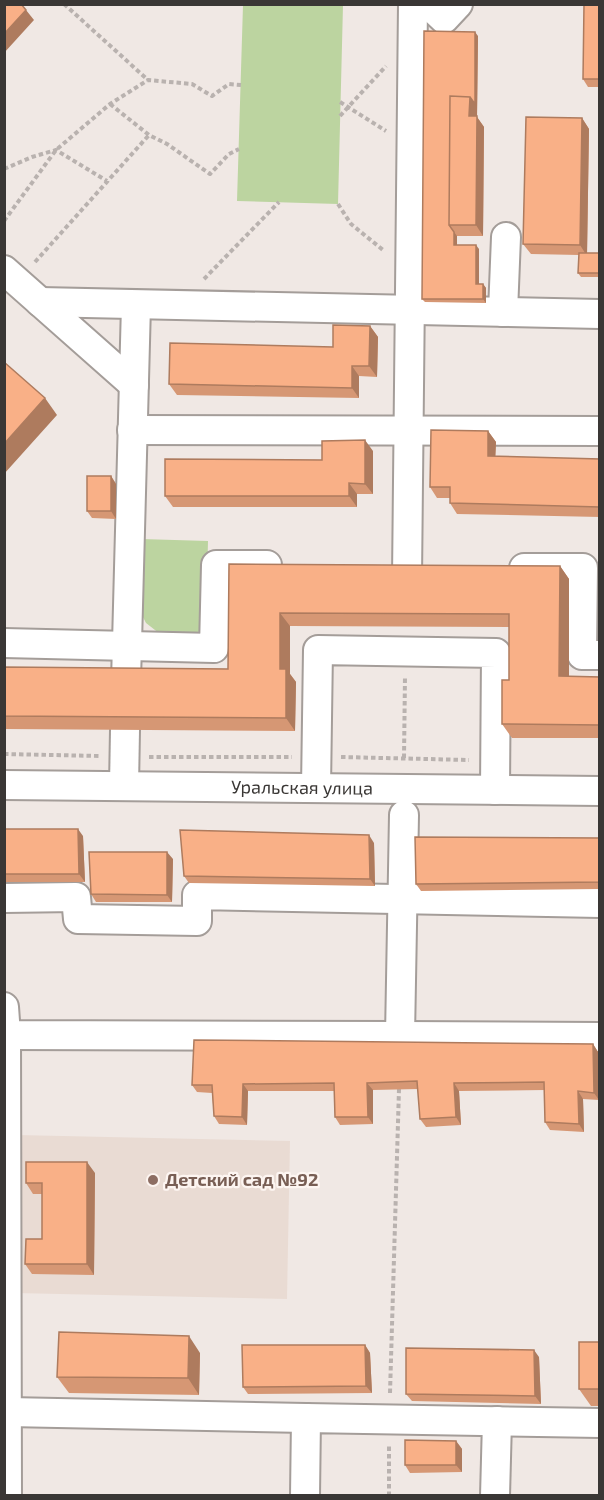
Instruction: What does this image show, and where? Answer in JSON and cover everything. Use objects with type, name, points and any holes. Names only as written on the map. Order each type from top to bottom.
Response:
[{"type":"street","points":[[407,570],[413,4]]},
{"type":"street","points":[[428,4],[444,19],[458,4]]},
{"type":"street","points":[[503,312],[506,237]]},
{"type":"street","points":[[9,283],[40,302],[134,385]]},
{"type":"street","points":[[40,302],[600,314]]},
{"type":"street","points":[[126,681],[135,305]]},
{"type":"street","points":[[132,430],[600,431]]},
{"type":"street","points":[[4,643],[214,648],[216,565],[287,566]]},
{"type":"street","points":[[501,568],[583,568],[582,655],[600,655]]},
{"type":"street","points":[[316,788],[318,650],[406,639],[496,653],[495,790]]},
{"type":"street","points":[[124,786],[125,743]]},
{"type":"street","name":"Уральская улица","points":[[4,785],[600,791]]},
{"type":"street","points":[[400,1036],[404,815]]},
{"type":"street","points":[[4,898],[76,897],[78,919],[197,921],[197,895],[600,903]]},
{"type":"street","points":[[4,1007],[8,1496]]},
{"type":"street","points":[[6,1035],[600,1037]]},
{"type":"street","points":[[8,1412],[600,1423]]},
{"type":"street","points":[[305,1496],[306,1418]]},
{"type":"street","points":[[495,1496],[497,1421]]},
{"type":"path","points":[[64,4],[148,80],[192,84],[212,96],[229,84],[241,85]]},
{"type":"path","points":[[340,116],[413,37]]},
{"type":"path","points":[[4,221],[56,150],[110,104],[148,80]]},
{"type":"path","points":[[340,102],[411,147]]},
{"type":"path","points":[[110,104],[148,135],[167,144],[210,174],[229,154],[239,148]]},
{"type":"path","points":[[9,283],[107,182],[148,135]]},
{"type":"path","points":[[4,169],[56,150],[107,182]]},
{"type":"path","points":[[179,305],[279,202]]},
{"type":"path","points":[[338,204],[351,224],[410,272]]},
{"type":"path","points":[[404,758],[405,693]]},
{"type":"path","points":[[4,754],[125,743],[317,757],[495,761]]},
{"type":"path","points":[[389,1496],[389,1419],[399,1089]]},
{"type":"shaded area","name":"Детский сад №92","points":[[17,1135],[290,1141],[287,1299],[14,1293]]},
{"type":"green space","points":[[243,5],[343,5],[338,204],[237,201]]},
{"type":"green space","points":[[141,539],[208,541],[206,619],[199,631],[190,638],[164,637],[146,623],[140,611]]},
{"type":"building","points":[[4,4],[21,4],[26,10],[4,34]]},
{"type":"building","points":[[584,4],[600,4],[600,79],[583,79]]},
{"type":"building","points":[[424,31],[475,32],[475,104],[470,97],[450,96],[449,225],[454,232],[454,245],[476,245],[476,284],[483,284],[483,299],[422,299]]},
{"type":"building","points":[[450,96],[470,97],[469,116],[477,116],[476,225],[449,225]]},
{"type":"building","points":[[526,117],[582,118],[580,245],[523,244]]},
{"type":"building","points":[[579,253],[600,253],[600,273],[578,273]]},
{"type":"building","points":[[333,325],[370,326],[369,366],[352,366],[352,388],[169,384],[170,343],[333,347]]},
{"type":"building","points":[[4,362],[45,398],[4,444]]},
{"type":"building","points":[[431,430],[488,431],[488,456],[600,459],[600,507],[450,503],[450,487],[430,487]]},
{"type":"building","points":[[365,440],[365,484],[349,483],[349,496],[165,496],[165,459],[322,460],[322,441]]},
{"type":"building","points":[[87,476],[111,476],[111,511],[87,511]]},
{"type":"building","points":[[229,564],[560,566],[559,676],[600,677],[600,725],[502,724],[502,680],[509,680],[509,614],[280,613],[280,669],[286,669],[286,718],[4,716],[4,667],[228,669]]},
{"type":"building","points":[[4,829],[78,829],[79,874],[4,874]]},
{"type":"building","points":[[180,830],[369,835],[370,879],[184,876]]},
{"type":"building","points":[[415,837],[600,838],[600,882],[416,884]]},
{"type":"building","points":[[89,852],[167,852],[167,895],[91,894]]},
{"type":"building","points":[[194,1040],[593,1044],[594,1093],[578,1091],[579,1124],[545,1122],[544,1082],[454,1083],[456,1117],[420,1119],[417,1081],[367,1083],[368,1117],[335,1117],[334,1083],[243,1084],[242,1117],[214,1116],[212,1085],[192,1085]]},
{"type":"building","points":[[26,1162],[87,1162],[87,1264],[25,1264],[26,1239],[42,1239],[42,1183],[26,1183]]},
{"type":"building","points":[[59,1332],[189,1336],[188,1378],[57,1377]]},
{"type":"building","points":[[579,1342],[600,1342],[600,1389],[579,1389]]},
{"type":"building","points":[[242,1345],[365,1345],[366,1386],[243,1387]]},
{"type":"building","points":[[406,1348],[534,1350],[535,1396],[406,1394]]},
{"type":"building","points":[[405,1440],[456,1441],[456,1465],[405,1465]]},
{"type":"place","name":"Детский сад №92","points":[[153,1180]]}]
